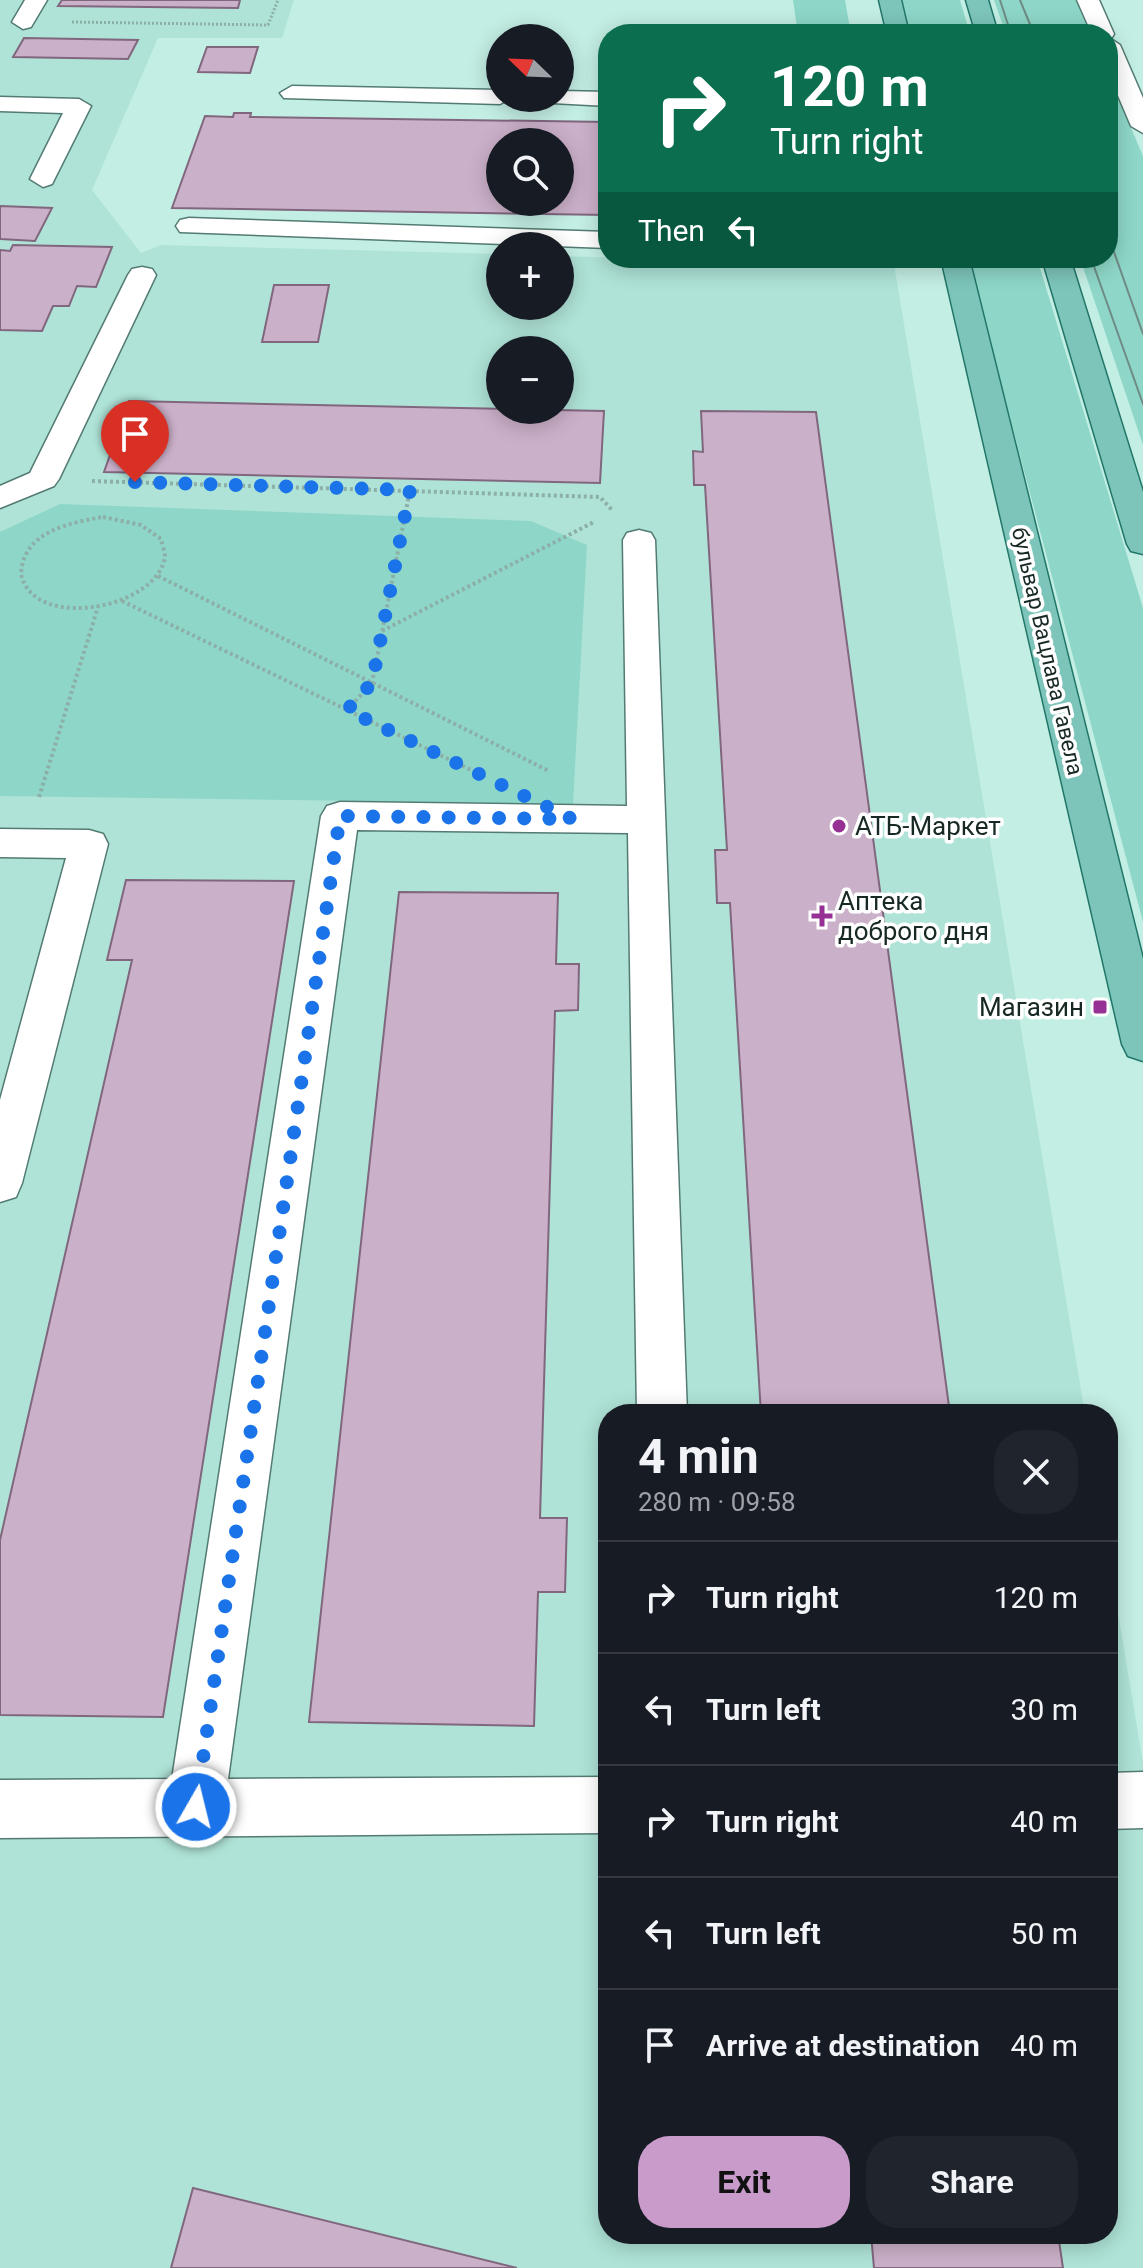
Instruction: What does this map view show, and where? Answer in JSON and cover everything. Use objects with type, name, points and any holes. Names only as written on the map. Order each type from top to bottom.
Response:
[{"type":"main road","points":[[890,0],[896,24]]},
{"type":"main road","points":[[977,0],[984,24]]},
{"type":"main road","name":"бульвар Вацлава Гавела","points":[[957,268],[1143,1044]]},
{"type":"main road","points":[[1059,268],[1143,544]]},
{"type":"street","points":[[23,22],[36,0]]},
{"type":"street","points":[[1088,0],[1099,24]]},
{"type":"street","points":[[1118,68],[1143,126]]},
{"type":"street","points":[[292,93],[486,97]]},
{"type":"street","points":[[574,98],[598,99]]},
{"type":"street","points":[[0,104],[79,106],[43,179]]},
{"type":"street","points":[[189,226],[598,240]]},
{"type":"street","points":[[0,498],[43,479],[142,275]]},
{"type":"street","points":[[639,540],[662,1404]]},
{"type":"street","points":[[196,1807],[340,816],[646,820]]},
{"type":"street","points":[[0,1183],[89,844],[12,843]]},
{"type":"street","points":[[1118,1801],[1143,1800]]},
{"type":"street","points":[[0,1809],[598,1805]]},
{"type":"path","points":[[23,22],[268,25],[278,0]]},
{"type":"path","points":[[43,479],[600,497],[614,512],[382,631]]},
{"type":"path","points":[[347,710],[372,683],[410,490]]},
{"type":"path","points":[[103,517],[144,525],[157,535],[165,547],[165,561],[158,576],[143,590],[122,601],[98,607],[61,606],[32,595],[21,582],[20,567],[26,551],[40,537],[58,527],[103,517]]},
{"type":"path","points":[[158,576],[550,772]]},
{"type":"path","points":[[122,601],[473,771]]},
{"type":"path","points":[[12,843],[98,607]]},
{"type":"shaded area","points":[[0,0],[294,0],[282,38],[158,38],[92,190],[141,253],[161,245],[486,254],[486,320],[574,320],[574,256],[598,257],[598,268],[895,268],[1083,1404],[598,1404],[598,2244],[1118,2244],[1118,1612],[1143,1763],[1143,2268],[0,2268]]},
{"type":"shaded area","points":[[793,0],[845,0],[849,24],[797,24]]},
{"type":"shaded area","points":[[900,0],[960,0],[967,24],[906,24]]},
{"type":"shaded area","points":[[994,0],[1077,0],[1087,24],[1002,24]]},
{"type":"shaded area","points":[[1118,97],[1143,156],[1143,445],[1083,268],[1118,268]]},
{"type":"shaded area","points":[[971,268],[1040,268],[1143,608],[1143,922]]},
{"type":"shaded area","points":[[60,504],[531,521],[587,545],[573,804],[0,796],[0,532]]},
{"type":"building","points":[[62,0],[240,0],[238,8],[58,6]]},
{"type":"building","points":[[24,38],[138,40],[128,59],[13,57]]},
{"type":"building","points":[[207,47],[258,47],[250,73],[198,72]]},
{"type":"building","points":[[234,113],[251,113],[250,117],[598,122],[598,215],[574,214],[574,128],[486,128],[486,213],[172,208],[205,116],[233,117]]},
{"type":"building","points":[[0,206],[52,208],[35,241],[0,239]]},
{"type":"building","points":[[13,245],[112,247],[96,287],[77,286],[69,306],[53,306],[42,331],[0,330],[0,250],[10,251]]},
{"type":"building","points":[[274,285],[329,285],[318,342],[262,342]]},
{"type":"building","points":[[129,401],[486,409],[486,424],[574,424],[574,410],[604,411],[600,483],[104,472]]},
{"type":"building","points":[[701,411],[816,412],[949,1404],[760,1404],[730,903],[717,903],[715,850],[727,850],[705,485],[694,485],[693,451],[703,452]]},
{"type":"building","points":[[126,880],[294,881],[163,1717],[0,1715],[0,1540],[132,960],[107,960]]},
{"type":"building","points":[[399,892],[558,893],[556,964],[579,964],[578,1010],[555,1011],[540,1518],[567,1518],[565,1592],[538,1592],[534,1726],[309,1722]]},
{"type":"building","points":[[193,2188],[517,2268],[171,2268]]},
{"type":"building","points":[[872,2244],[1059,2244],[1063,2268],[874,2268]]},
{"type":"tram line","points":[[1000,0],[1008,24]]},
{"type":"tram line","points":[[1020,0],[1030,24]]},
{"type":"tram line","points":[[1118,263],[1143,334]]},
{"type":"tram line","points":[[1095,268],[1143,404]]},
{"type":"place","name":"АТБ-Маркет","points":[[839,826]]},
{"type":"place","name":"Аптека доброго дня","points":[[822,916]]},
{"type":"place","name":"Магазин","points":[[1100,1007]]},
{"type":"route","points":[[135,482],[410,490],[372,683],[347,710],[572,819],[340,816],[196,1807]]}]
